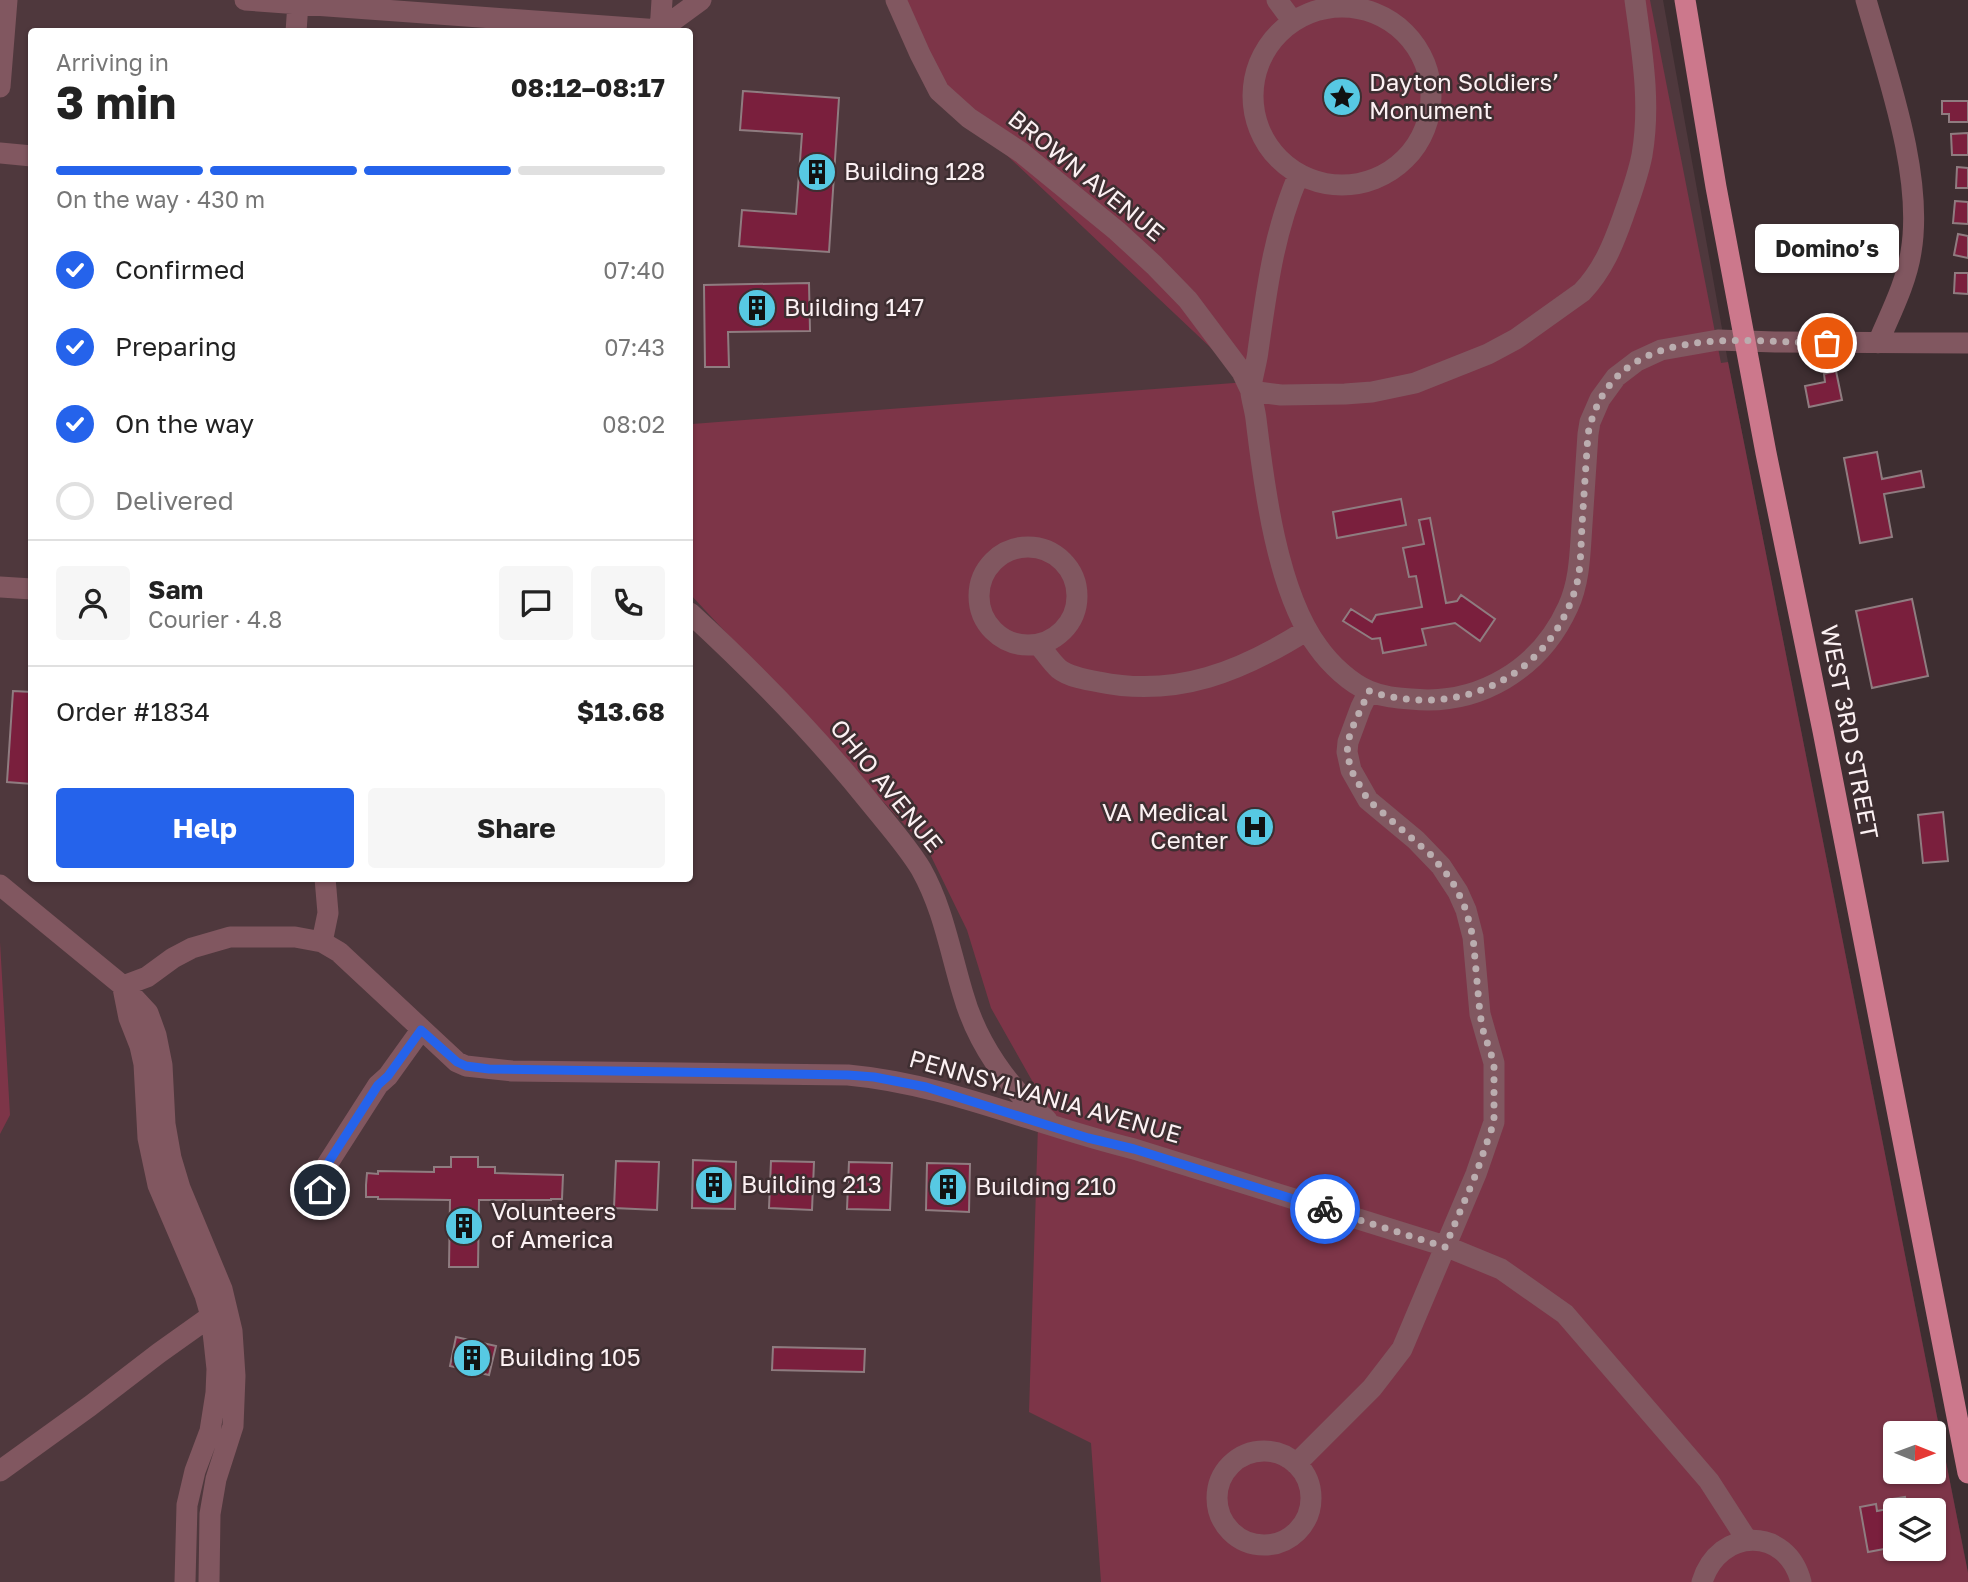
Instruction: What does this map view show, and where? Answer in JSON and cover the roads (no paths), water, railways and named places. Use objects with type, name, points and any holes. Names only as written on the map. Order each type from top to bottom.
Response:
[{"type":"main road","name":"WEST 3RD STREET","points":[[1685,0],[1716,187],[1766,453],[1965,1442],[1968,1473]]},
{"type":"street","points":[[0,87],[7,0]]},
{"type":"street","points":[[245,0],[620,28]]},
{"type":"street","points":[[660,28],[662,0]]},
{"type":"street","points":[[664,28],[701,0]]},
{"type":"street","name":"BROWN AVENUE","points":[[896,0],[939,91],[970,118],[1022,153],[1154,265],[1188,300],[1242,372],[1251,391]]},
{"type":"street","points":[[1277,0],[1291,19]]},
{"type":"street","points":[[1251,391],[1281,395],[1345,394],[1415,383],[1488,354],[1516,339],[1582,292],[1606,260],[1642,156],[1646,124],[1646,80],[1635,0]]},
{"type":"street","points":[[1866,0],[1894,96],[1912,185],[1914,211],[1913,238],[1906,273],[1878,343]]},
{"type":"street","points":[[296,28],[298,4]]},
{"type":"street","points":[[1336,7],[1363,9],[1399,25],[1421,51],[1432,96],[1429,120],[1420,142],[1410,155],[1391,170],[1369,180],[1344,184],[1313,183],[1298,177],[1285,167],[1269,146],[1254,104],[1257,77],[1265,51],[1274,35],[1291,19],[1309,11],[1336,7]]},
{"type":"street","points":[[0,153],[28,156]]},
{"type":"street","points":[[1298,177],[1283,214],[1274,247],[1251,391],[1261,465],[1282,566],[1307,630],[1329,660],[1357,684],[1387,697],[1418,700],[1466,696],[1490,688],[1509,677],[1538,653],[1556,629],[1569,605],[1578,578],[1590,422],[1600,399],[1616,377],[1648,355],[1661,350],[1718,340],[1968,343]]},
{"type":"street","points":[[1039,548],[1060,560],[1068,569],[1076,591],[1076,603],[1067,625],[1049,640],[1038,644],[1023,645],[1002,638],[986,623],[980,609],[979,594],[984,573],[998,556],[1016,549],[1039,548]]},
{"type":"street","points":[[0,587],[28,589]]},
{"type":"street","name":"OHIO AVENUE","points":[[693,616],[755,675],[847,773],[911,853],[938,905],[963,996],[978,1033],[1016,1090],[1057,1128]]},
{"type":"street","points":[[1038,644],[1060,670],[1111,685],[1149,687],[1208,678],[1262,656],[1307,630]]},
{"type":"street","points":[[1296,1464],[1373,1388],[1402,1349],[1476,1174],[1494,1122],[1494,1063],[1480,1014],[1473,937],[1466,910],[1450,878],[1430,854],[1368,800],[1351,770],[1347,752],[1350,733],[1369,691]]},
{"type":"street","points":[[322,942],[328,913],[326,882]]},
{"type":"street","points":[[0,885],[123,986],[129,1018],[144,1064],[148,1138],[159,1185],[205,1295],[232,1331],[235,1376],[233,1426],[216,1479],[210,1514],[209,1582]]},
{"type":"street","name":"PENNSYLVANIA AVENUE","points":[[123,986],[147,977],[192,948],[230,937],[295,937],[322,942],[339,952],[421,1030],[457,1062],[466,1066],[512,1070],[874,1077],[926,1087],[1445,1247],[1501,1269],[1565,1314],[1709,1481],[1747,1541]]},
{"type":"street","points":[[320,1190],[321,1174],[378,1085],[388,1076],[421,1030]]},
{"type":"street","points":[[0,1471],[159,1353],[219,1313]]},
{"type":"street","points":[[185,1582],[187,1505],[194,1471],[210,1431],[216,1393],[219,1313]]},
{"type":"street","points":[[1267,1451],[1283,1455],[1296,1464],[1305,1476],[1311,1497],[1307,1519],[1298,1531],[1286,1540],[1272,1545],[1243,1541],[1230,1531],[1221,1518],[1217,1502],[1219,1486],[1225,1472],[1237,1460],[1251,1453],[1267,1451]]},
{"type":"street","points":[[1702,1582],[1707,1568],[1717,1554],[1731,1545],[1747,1541],[1763,1541],[1789,1556],[1798,1570],[1801,1582]]},
{"type":"place","name":"Dayton Soldiers’ Monument","points":[[1342,97]]},
{"type":"place","name":"Building 128","points":[[817,172]]},
{"type":"place","name":"Building 147","points":[[757,308]]},
{"type":"place","name":"Domino’s","points":[[1827,343]]},
{"type":"place","name":"VA Medical Center","points":[[1255,827]]},
{"type":"place","name":"Building 213","points":[[714,1185]]},
{"type":"place","name":"Building 210","points":[[948,1187]]},
{"type":"place","name":"Volunteers of America","points":[[464,1226]]},
{"type":"place","name":"Building 105","points":[[472,1358]]}]
